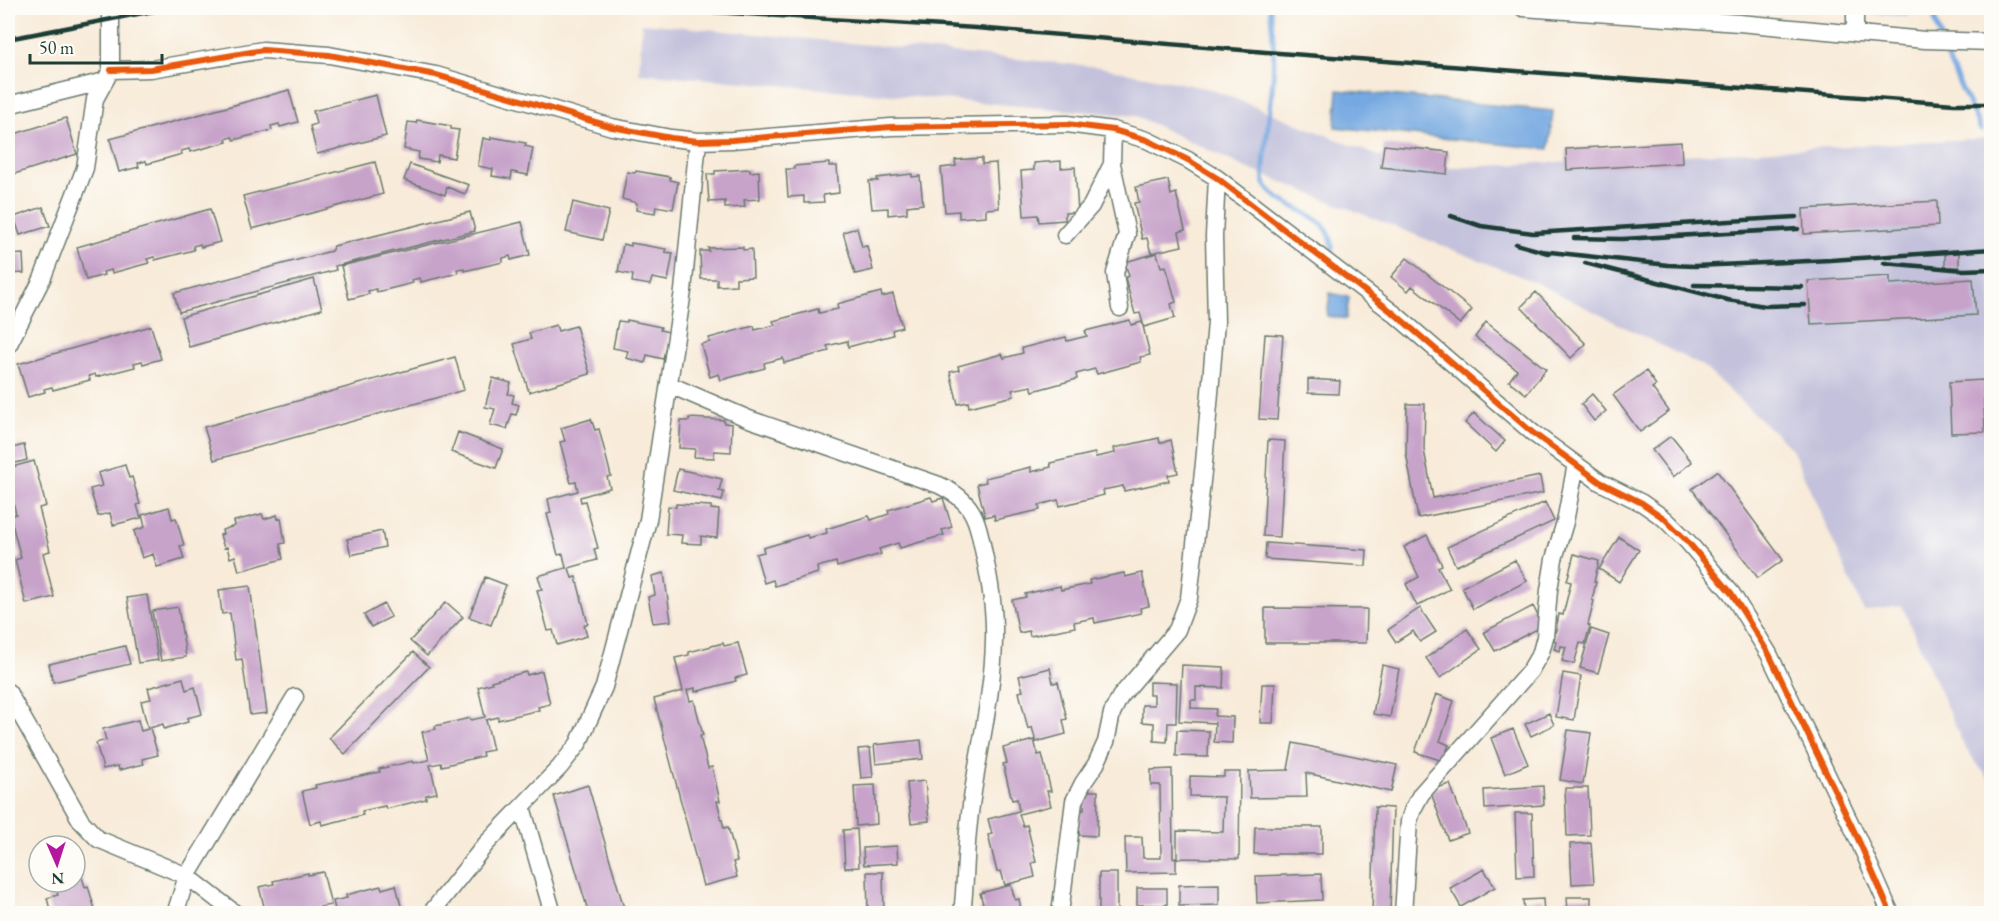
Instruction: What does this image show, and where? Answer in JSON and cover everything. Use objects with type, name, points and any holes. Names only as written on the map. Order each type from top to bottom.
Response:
[{"type":"street","points":[[8,346],[42,279],[85,168],[95,99],[108,76],[111,8]]},
{"type":"street","points":[[1522,8],[1925,40],[1992,42]]},
{"type":"street","points":[[1855,8],[1855,34]]},
{"type":"street","points":[[8,105],[108,76],[263,50],[329,55],[436,75],[612,127],[698,141],[891,128],[1024,123],[1067,123],[1113,130],[1147,141],[1188,160],[1217,178],[1396,315],[1533,433],[1600,482],[1642,503],[1665,519],[1688,542],[1732,594],[1769,654],[1858,839],[1891,914]]},
{"type":"street","points":[[1113,130],[1112,164],[1127,234],[1115,273],[1120,308]]},
{"type":"street","points":[[430,914],[486,844],[560,767],[578,744],[604,687],[648,520],[683,291],[698,141]]},
{"type":"street","points":[[1065,235],[1091,206],[1112,164]]},
{"type":"street","points":[[1060,914],[1074,801],[1106,742],[1112,713],[1120,697],[1177,630],[1190,598],[1216,322],[1214,236],[1217,178]]},
{"type":"street","points":[[670,385],[749,419],[939,485],[955,493],[969,507],[978,525],[989,575],[994,640],[969,821],[962,914]]},
{"type":"street","points":[[1403,914],[1409,821],[1413,809],[1422,795],[1530,671],[1541,652],[1545,637],[1554,559],[1565,522],[1576,464]]},
{"type":"street","points":[[8,692],[81,821],[98,839],[187,876],[236,914]]},
{"type":"street","points":[[175,914],[187,876],[295,697]]},
{"type":"street","points":[[522,807],[553,914]]},
{"type":"shaded area","points":[[1838,8],[1914,8],[1908,17],[1844,11]]},
{"type":"shaded area","points":[[642,23],[1100,67],[1210,89],[1414,170],[1991,138],[1991,782],[1965,748],[1902,606],[1864,611],[1792,449],[1704,367],[1537,283],[1246,168],[1136,116],[639,73]]},
{"type":"water","points":[[1338,90],[1553,111],[1549,149],[1335,127]]},
{"type":"water","points":[[1330,293],[1349,297],[1346,319],[1327,316]]},
{"type":"building","points":[[289,90],[298,122],[280,127],[279,124],[271,126],[272,130],[234,140],[232,137],[226,139],[227,142],[190,152],[189,149],[181,151],[182,154],[147,164],[146,161],[138,163],[139,167],[119,172],[110,139]]},
{"type":"building","points":[[376,95],[386,136],[317,154],[310,126],[316,124],[313,111]]},
{"type":"building","points":[[66,118],[77,154],[8,176],[8,136]]},
{"type":"building","points":[[417,120],[451,126],[451,129],[459,130],[454,158],[438,155],[437,162],[418,159],[419,152],[404,149],[408,122],[416,123]]},
{"type":"building","points":[[491,137],[526,143],[525,146],[533,148],[528,175],[512,172],[511,179],[492,176],[493,169],[478,166],[483,138],[491,140]]},
{"type":"building","points":[[1681,142],[1682,163],[1567,170],[1566,149]]},
{"type":"building","points":[[1384,145],[1449,152],[1447,174],[1381,167]]},
{"type":"building","points":[[982,158],[982,164],[996,163],[999,208],[986,209],[986,216],[959,218],[959,211],[945,212],[941,168],[956,166],[955,160]]},
{"type":"building","points":[[1061,161],[1061,168],[1075,167],[1078,212],[1065,213],[1065,220],[1039,222],[1038,215],[1024,216],[1021,171],[1034,170],[1034,163]]},
{"type":"building","points":[[375,162],[383,194],[252,229],[243,196]]},
{"type":"building","points":[[829,163],[829,166],[837,166],[839,193],[823,195],[824,202],[804,203],[804,196],[788,197],[786,169],[794,169],[794,166]]},
{"type":"building","points":[[410,164],[469,185],[465,194],[447,187],[445,195],[404,180]]},
{"type":"building","points":[[750,169],[750,172],[759,171],[760,199],[744,200],[745,207],[725,208],[725,201],[709,202],[707,174],[715,174],[715,171]]},
{"type":"building","points":[[636,171],[670,177],[670,180],[678,182],[673,209],[656,206],[655,213],[636,210],[637,203],[622,199],[627,172],[635,173]]},
{"type":"building","points":[[912,174],[912,177],[920,176],[923,204],[907,206],[907,213],[888,215],[888,208],[872,209],[869,181]]},
{"type":"building","points":[[1168,180],[1171,195],[1176,193],[1185,230],[1179,232],[1182,246],[1151,253],[1147,238],[1142,239],[1134,203],[1139,202],[1136,187]]},
{"type":"building","points":[[1937,201],[1938,226],[1804,234],[1803,209]]},
{"type":"building","points":[[573,202],[609,211],[602,240],[566,232]]},
{"type":"building","points":[[43,207],[50,226],[20,235],[14,217]]},
{"type":"building","points":[[210,209],[220,242],[201,247],[200,244],[193,246],[194,250],[155,260],[154,257],[147,259],[149,263],[112,273],[111,270],[103,272],[104,275],[86,280],[77,247]]},
{"type":"building","points":[[470,212],[475,231],[335,266],[336,270],[179,312],[174,293],[331,251],[334,246]]},
{"type":"building","points":[[522,222],[530,255],[511,260],[510,256],[503,258],[503,262],[464,271],[464,268],[457,269],[458,273],[421,282],[420,278],[412,280],[413,283],[377,292],[376,289],[368,291],[369,294],[349,299],[341,266]]},
{"type":"building","points":[[857,228],[862,247],[867,246],[873,270],[855,274],[843,232]]},
{"type":"building","points":[[631,243],[666,249],[665,252],[673,253],[668,281],[652,278],[650,285],[632,282],[633,275],[618,272],[623,244],[631,246]]},
{"type":"building","points":[[743,247],[743,250],[752,249],[753,277],[736,278],[736,285],[717,286],[717,279],[701,279],[700,251],[709,251],[708,248]]},
{"type":"building","points":[[1157,253],[1161,267],[1166,266],[1176,302],[1171,304],[1175,318],[1144,327],[1140,313],[1135,314],[1125,278],[1129,276],[1125,262]]},
{"type":"building","points":[[1945,253],[1959,253],[1959,267],[1945,267]]},
{"type":"building","points":[[23,254],[24,273],[8,274],[8,255]]},
{"type":"building","points":[[1407,258],[1472,310],[1460,324],[1412,286],[1408,291],[1391,277]]},
{"type":"building","points":[[1890,276],[1890,284],[1973,279],[1976,315],[1811,324],[1808,281]]},
{"type":"building","points":[[314,279],[322,309],[189,347],[181,317]]},
{"type":"building","points":[[881,292],[882,297],[893,294],[902,327],[892,330],[893,335],[848,347],[847,341],[827,346],[829,351],[784,363],[783,358],[764,363],[765,368],[721,380],[719,374],[710,377],[701,344],[710,342],[709,338],[754,326],[755,330],[775,325],[773,321],[818,309],[819,313],[838,309],[837,304]]},
{"type":"building","points":[[1536,292],[1586,344],[1571,358],[1521,307]]},
{"type":"building","points":[[627,320],[661,327],[660,330],[669,332],[663,359],[647,355],[645,363],[626,358],[628,351],[613,348],[618,321],[627,322]]},
{"type":"building","points":[[1130,320],[1131,325],[1142,322],[1150,355],[1140,357],[1141,362],[1097,374],[1095,369],[1076,374],[1077,379],[1033,391],[1031,386],[1012,390],[1014,396],[969,407],[968,402],[958,404],[950,372],[959,370],[958,366],[1002,354],[1004,358],[1023,353],[1022,348],[1066,337],[1067,341],[1087,336],[1085,331]]},
{"type":"building","points":[[1486,322],[1546,369],[1526,394],[1509,381],[1517,370],[1475,337]]},
{"type":"building","points":[[556,325],[558,331],[576,326],[590,374],[529,392],[514,344],[531,339],[529,333]]},
{"type":"building","points":[[151,326],[161,359],[143,364],[142,361],[134,363],[135,367],[96,377],[95,374],[89,376],[90,380],[53,390],[52,387],[44,389],[45,392],[28,397],[18,364]]},
{"type":"building","points":[[1265,334],[1283,335],[1277,420],[1259,419]]},
{"type":"building","points":[[455,357],[464,390],[214,460],[204,427]]},
{"type":"building","points":[[1646,371],[1656,385],[1652,388],[1669,411],[1640,432],[1613,395]]},
{"type":"building","points":[[493,378],[511,383],[508,394],[514,395],[512,403],[519,405],[516,415],[512,414],[507,429],[490,425],[495,409],[485,407]]},
{"type":"building","points":[[1308,379],[1340,381],[1339,394],[1308,393]]},
{"type":"building","points":[[1983,380],[1985,432],[1951,433],[1949,382]]},
{"type":"building","points":[[1592,394],[1606,411],[1594,421],[1581,404]]},
{"type":"building","points":[[1407,404],[1425,404],[1424,450],[1433,498],[1540,476],[1543,493],[1418,518],[1406,453]]},
{"type":"building","points":[[1474,413],[1505,441],[1496,452],[1465,423]]},
{"type":"building","points":[[689,418],[724,420],[724,423],[732,424],[731,452],[714,451],[714,458],[694,457],[695,449],[679,448],[681,421],[689,421]]},
{"type":"building","points":[[591,419],[595,430],[599,429],[611,476],[607,477],[610,488],[580,497],[581,502],[585,501],[598,548],[594,549],[597,560],[569,568],[572,578],[576,577],[588,624],[584,625],[587,636],[557,645],[553,630],[548,631],[537,590],[542,589],[538,576],[566,568],[563,554],[558,555],[547,514],[551,513],[548,499],[578,491],[576,482],[571,483],[560,442],[565,441],[561,428]]},
{"type":"building","points":[[458,432],[503,449],[496,468],[451,452]]},
{"type":"building","points":[[1671,436],[1692,462],[1673,477],[1652,450]]},
{"type":"building","points":[[1159,438],[1160,443],[1171,440],[1178,473],[1168,475],[1169,481],[1124,491],[1123,486],[1103,490],[1104,495],[1060,506],[1058,500],[1039,505],[1040,510],[995,520],[994,515],[985,517],[977,484],[986,482],[985,478],[1031,467],[1031,472],[1051,467],[1050,463],[1095,453],[1096,457],[1115,453],[1114,448]]},
{"type":"building","points":[[1268,440],[1285,441],[1280,537],[1263,536]]},
{"type":"building","points":[[24,445],[27,460],[8,465],[8,449]]},
{"type":"building","points":[[34,461],[46,506],[39,508],[50,551],[43,553],[54,597],[26,604],[15,560],[21,558],[10,516],[16,514],[8,480],[8,468]]},
{"type":"building","points":[[125,465],[129,478],[132,477],[140,504],[137,505],[141,518],[113,525],[110,513],[98,516],[90,489],[102,486],[98,473]]},
{"type":"building","points":[[678,469],[722,479],[719,491],[724,492],[722,501],[673,490]]},
{"type":"building","points":[[1717,471],[1783,560],[1758,578],[1692,489]]},
{"type":"building","points":[[931,497],[933,501],[943,498],[952,527],[942,530],[944,535],[900,548],[898,543],[879,549],[881,554],[837,567],[836,562],[817,567],[818,573],[775,586],[773,580],[764,583],[756,554],[764,552],[763,548],[807,535],[808,538],[827,533],[826,529],[869,516],[871,520],[889,514],[888,510]]},
{"type":"building","points":[[1545,502],[1554,521],[1456,566],[1447,547]]},
{"type":"building","points":[[676,504],[711,506],[711,509],[719,510],[717,538],[701,536],[701,544],[681,543],[682,535],[666,534],[668,506],[676,507]]},
{"type":"building","points":[[169,507],[172,519],[176,518],[184,545],[180,546],[184,559],[157,567],[153,554],[142,558],[134,531],[145,527],[142,515]]},
{"type":"building","points":[[262,514],[264,519],[277,515],[278,519],[281,518],[285,543],[280,544],[283,559],[239,571],[235,556],[230,558],[227,547],[224,548],[220,535],[223,534],[222,530],[235,526],[234,521]]},
{"type":"building","points":[[382,531],[385,547],[351,555],[347,539]]},
{"type":"building","points":[[1427,535],[1442,565],[1438,567],[1450,589],[1417,606],[1406,584],[1419,577],[1404,547]]},
{"type":"building","points":[[1619,537],[1639,550],[1619,582],[1599,569]]},
{"type":"building","points":[[1266,543],[1367,550],[1366,566],[1265,559]]},
{"type":"building","points":[[1574,554],[1599,561],[1594,582],[1596,582],[1592,600],[1594,601],[1588,625],[1590,626],[1585,644],[1580,643],[1574,664],[1562,661],[1566,647],[1561,646],[1560,651],[1554,649],[1556,641],[1554,640],[1559,614],[1563,615],[1571,582],[1567,581]]},
{"type":"building","points":[[1515,560],[1527,581],[1473,609],[1462,587]]},
{"type":"building","points":[[664,573],[671,621],[653,623],[648,597],[655,595],[652,576]]},
{"type":"building","points":[[1124,573],[1125,577],[1142,573],[1149,606],[1140,608],[1141,613],[1095,623],[1094,618],[1074,622],[1075,627],[1030,636],[1029,631],[1019,633],[1012,600],[1026,597],[1025,594],[1060,586],[1061,590],[1090,584],[1089,580]]},
{"type":"building","points":[[485,577],[506,585],[491,625],[469,617]]},
{"type":"building","points":[[250,586],[267,713],[250,715],[242,659],[236,660],[230,613],[222,614],[219,590]]},
{"type":"building","points":[[147,595],[158,660],[138,663],[127,598]]},
{"type":"building","points":[[446,602],[463,617],[427,656],[410,641]]},
{"type":"building","points":[[384,604],[391,617],[371,627],[364,615]]},
{"type":"building","points":[[1533,606],[1543,626],[1495,651],[1484,632]]},
{"type":"building","points":[[178,607],[186,657],[161,661],[152,611]]},
{"type":"building","points":[[1265,608],[1367,609],[1366,643],[1265,643]]},
{"type":"building","points":[[1420,608],[1436,632],[1420,642],[1413,631],[1396,642],[1388,630]]},
{"type":"building","points":[[1467,629],[1481,649],[1440,678],[1426,658]]},
{"type":"building","points":[[1591,629],[1609,635],[1598,673],[1580,668]]},
{"type":"building","points":[[723,643],[724,646],[738,643],[747,675],[735,678],[736,681],[695,692],[695,688],[687,690],[690,701],[694,700],[708,768],[712,767],[724,828],[728,827],[737,861],[733,862],[737,877],[703,886],[654,699],[683,691],[675,658]]},
{"type":"building","points":[[125,646],[130,664],[53,682],[49,664]]},
{"type":"building","points":[[413,652],[429,667],[345,754],[329,738]]},
{"type":"building","points":[[1182,665],[1224,667],[1223,688],[1196,687],[1196,700],[1191,700],[1191,708],[1216,709],[1215,716],[1233,717],[1232,743],[1214,742],[1215,723],[1179,721]]},
{"type":"building","points":[[1382,665],[1399,669],[1390,717],[1373,714]]},
{"type":"building","points":[[1050,668],[1053,683],[1058,682],[1067,719],[1063,720],[1066,734],[1036,742],[1032,727],[1028,729],[1019,692],[1023,691],[1019,676]]},
{"type":"building","points":[[542,671],[550,704],[538,707],[539,710],[498,720],[498,717],[486,720],[493,750],[482,752],[483,756],[442,766],[441,763],[430,765],[437,793],[426,795],[426,799],[386,809],[385,806],[362,811],[363,815],[322,825],[321,821],[310,824],[302,791],[316,788],[315,785],[380,772],[379,769],[413,761],[414,763],[429,760],[422,732],[436,729],[435,726],[485,717],[478,687],[492,683],[491,681],[526,672],[527,675]]},
{"type":"building","points":[[1563,673],[1581,676],[1574,720],[1556,717]]},
{"type":"building","points":[[183,678],[186,690],[195,687],[202,714],[187,718],[188,722],[164,729],[163,724],[150,728],[158,755],[142,759],[144,764],[119,770],[118,766],[103,769],[96,743],[106,740],[103,729],[138,720],[141,731],[148,729],[141,701],[151,699],[148,688]]},
{"type":"building","points":[[1149,682],[1177,683],[1176,723],[1168,723],[1167,742],[1154,741],[1154,723],[1142,722],[1142,705],[1154,705],[1154,695],[1149,695]]},
{"type":"building","points":[[1262,684],[1275,684],[1273,723],[1260,723]]},
{"type":"building","points":[[1436,694],[1454,701],[1440,741],[1449,745],[1443,761],[1415,752]]},
{"type":"building","points":[[1549,713],[1554,725],[1531,736],[1525,724]]},
{"type":"building","points":[[1513,729],[1528,764],[1505,774],[1491,738]]},
{"type":"building","points":[[1177,730],[1209,731],[1208,757],[1176,756]]},
{"type":"building","points":[[1568,730],[1591,733],[1583,784],[1560,780]]},
{"type":"building","points":[[921,740],[923,759],[876,764],[874,745]]},
{"type":"building","points":[[1034,740],[1038,755],[1042,754],[1051,791],[1047,791],[1051,806],[1019,814],[1023,826],[1027,825],[1036,862],[1032,863],[1035,877],[1005,885],[1001,871],[997,872],[988,835],[992,834],[988,819],[1019,811],[1017,799],[1012,800],[1003,764],[1007,763],[1003,748]]},
{"type":"building","points":[[1293,743],[1397,765],[1391,792],[1306,773],[1307,797],[1250,798],[1249,771],[1290,770],[1288,769]]},
{"type":"building","points":[[870,748],[873,777],[861,778],[858,749]]},
{"type":"building","points":[[1172,769],[1173,858],[1176,857],[1176,872],[1126,873],[1125,837],[1142,837],[1143,858],[1161,858],[1160,785],[1151,785],[1151,770]]},
{"type":"building","points":[[1224,772],[1240,772],[1239,859],[1177,858],[1177,831],[1223,832],[1224,797],[1190,796],[1190,776],[1224,777]]},
{"type":"building","points":[[925,781],[929,821],[911,823],[907,783]]},
{"type":"building","points":[[1450,784],[1468,833],[1448,840],[1430,790]]},
{"type":"building","points":[[588,785],[624,908],[606,914],[589,914],[554,796]]},
{"type":"building","points":[[875,785],[877,824],[856,826],[854,786]]},
{"type":"building","points":[[1543,786],[1544,805],[1485,809],[1484,790]]},
{"type":"building","points":[[1565,788],[1588,788],[1590,835],[1567,836]]},
{"type":"building","points":[[1085,791],[1098,791],[1097,836],[1079,835],[1080,810],[1084,810]]},
{"type":"building","points":[[1375,807],[1393,808],[1390,914],[1372,914]]},
{"type":"building","points":[[1515,813],[1532,813],[1534,876],[1517,877]]},
{"type":"building","points":[[1255,827],[1322,827],[1322,854],[1254,854]]},
{"type":"building","points":[[857,829],[859,867],[845,868],[843,830]]},
{"type":"building","points":[[1591,843],[1594,883],[1572,884],[1570,844]]},
{"type":"building","points":[[897,846],[898,863],[864,865],[863,848]]},
{"type":"building","points":[[1484,869],[1495,887],[1461,907],[1450,888]]},
{"type":"building","points":[[323,872],[331,905],[320,907],[321,911],[309,914],[266,914],[259,887],[274,884],[273,881]]},
{"type":"building","points":[[867,872],[883,872],[884,914],[868,914]]},
{"type":"building","points":[[1099,873],[1117,873],[1117,914],[1099,914]]},
{"type":"building","points":[[1321,874],[1322,900],[1257,903],[1256,876]]},
{"type":"building","points":[[1219,884],[1219,905],[1179,906],[1179,885]]},
{"type":"building","points":[[396,885],[403,914],[336,914],[333,901],[347,898],[346,895],[381,886],[382,889]]},
{"type":"building","points":[[1011,885],[1015,900],[1019,899],[1022,914],[981,914],[980,909],[984,908],[980,893]]},
{"type":"building","points":[[88,886],[96,913],[51,914],[47,898],[58,895],[87,894]]},
{"type":"building","points":[[1137,888],[1167,888],[1167,905],[1137,905]]},
{"type":"building","points":[[1567,897],[1591,897],[1591,914],[1568,914]]},
{"type":"building","points":[[1543,899],[1544,914],[1524,914],[1523,900]]},
{"type":"waterway","points":[[1270,8],[1274,70],[1264,182],[1281,200],[1324,226],[1330,236],[1332,249]]},
{"type":"waterway","points":[[1931,8],[1950,64],[1981,130]]},
{"type":"railway","points":[[8,39],[169,8]]},
{"type":"railway","points":[[648,8],[976,28],[1954,104],[1992,104]]},
{"type":"railway","points":[[1451,216],[1481,226],[1533,233],[1796,217]]},
{"type":"railway","points":[[1574,238],[1622,239],[1798,229]]},
{"type":"railway","points":[[1516,244],[1548,253]]},
{"type":"railway","points":[[1541,251],[1695,266],[1992,249]]},
{"type":"railway","points":[[1585,263],[1727,300],[1765,306],[1805,305]]},
{"type":"railway","points":[[1884,263],[1964,270],[1992,269]]},
{"type":"railway","points":[[1694,285],[1802,287]]},
{"type":"cycle path","points":[[111,70],[151,69],[263,50],[329,55],[436,75],[612,127],[698,141],[891,127],[1067,124],[1113,130],[1147,140],[1188,160],[1217,178],[1396,315],[1533,433],[1600,482],[1642,503],[1665,519],[1688,542],[1732,594],[1769,654],[1858,839],[1891,914]]}]
